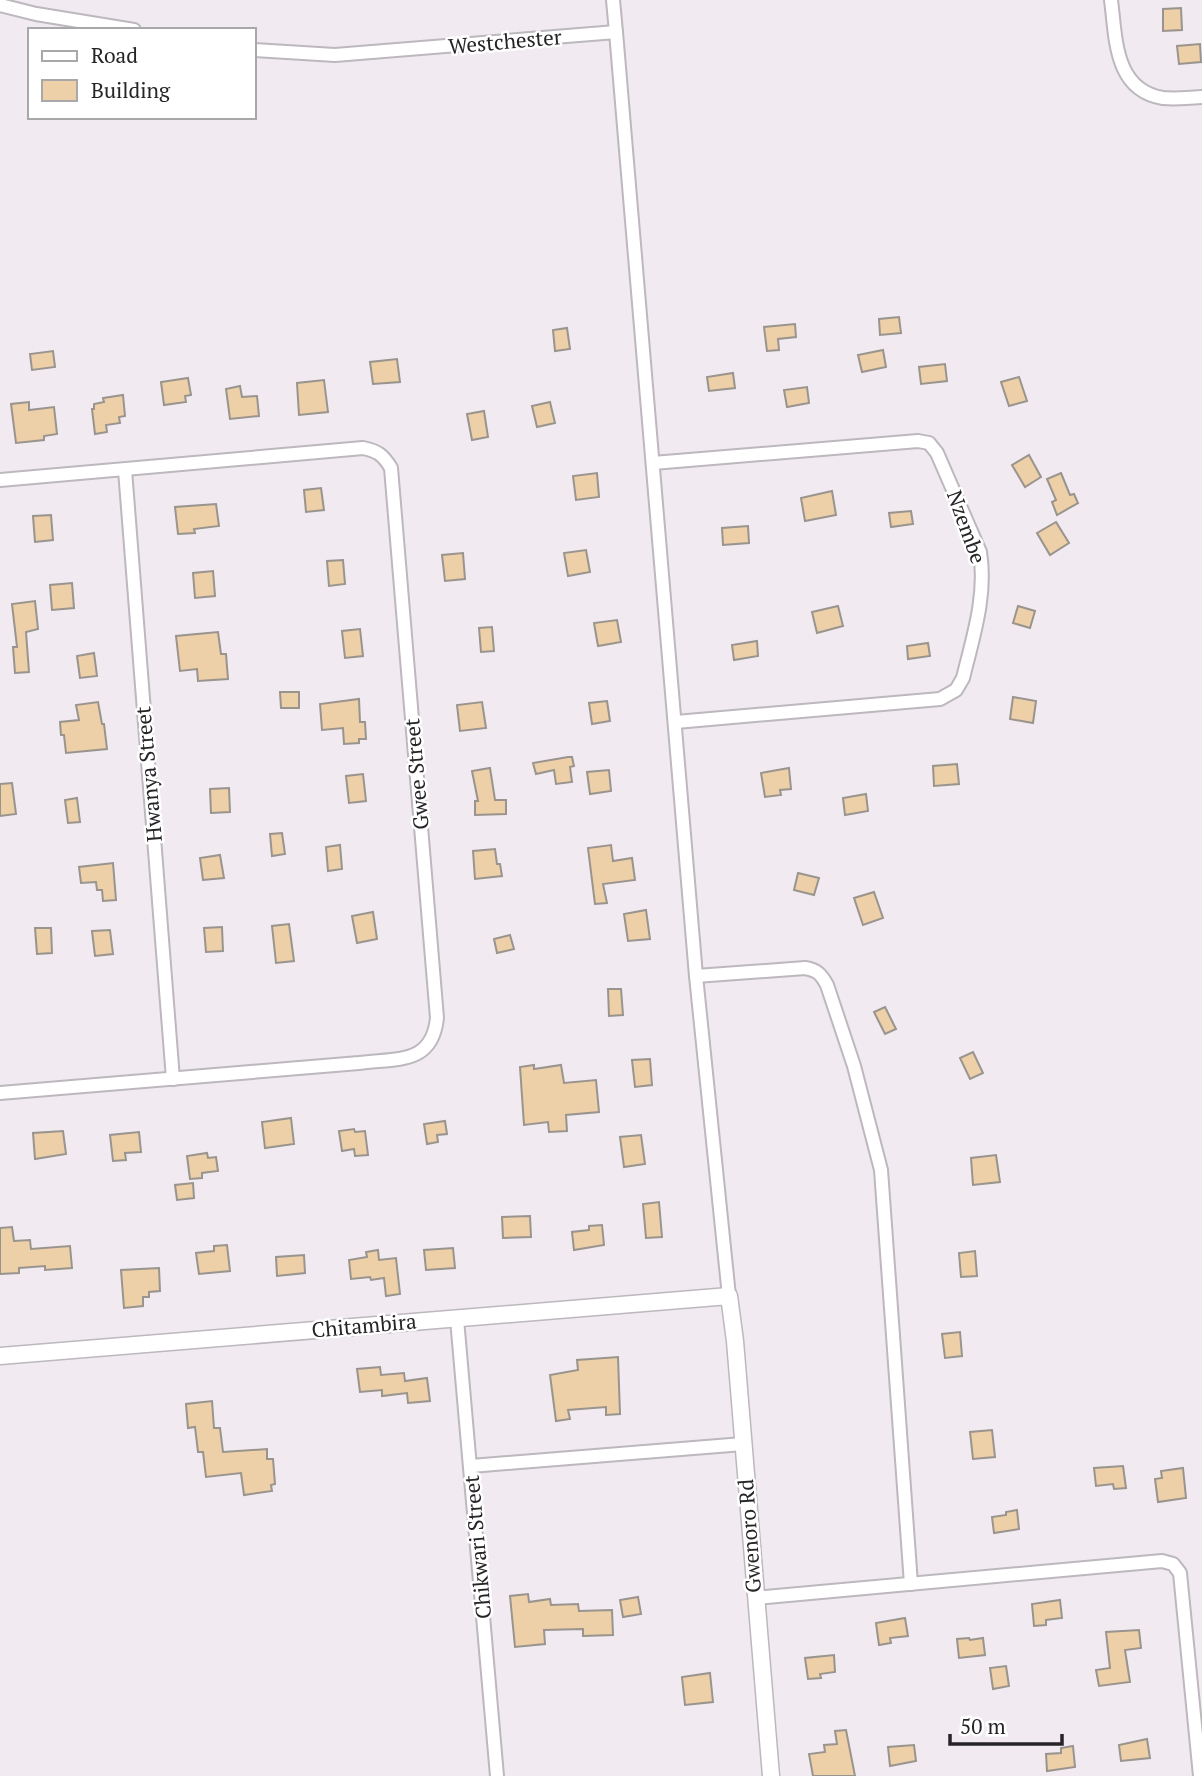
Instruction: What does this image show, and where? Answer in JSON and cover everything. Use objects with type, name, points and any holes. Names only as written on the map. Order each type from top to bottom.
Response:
[{"type":"street","points":[[613,0],[696,976],[729,1296]]},
{"type":"street","points":[[1111,0],[1118,56],[1126,75],[1139,87],[1162,97],[1202,97]]},
{"type":"street","points":[[0,5],[36,14],[122,28]]},
{"type":"street","name":"Westchester","points":[[256,50],[335,55],[615,32]]},
{"type":"street","name":"Nzembe","points":[[653,463],[918,441],[929,443],[937,453],[975,540],[983,570],[983,593],[963,678],[956,690],[940,699],[676,722]]},
{"type":"street","name":"Gwee Street","points":[[0,480],[363,447],[377,451],[384,457],[391,468],[438,1018],[436,1030],[426,1049],[412,1056],[359,1063],[0,1093]]},
{"type":"street","name":"Hwanya Street","points":[[125,470],[173,1079]]},
{"type":"street","points":[[696,976],[805,968],[821,974],[827,985],[854,1066],[881,1170],[911,1584]]},
{"type":"street","name":"Chitambira","points":[[0,1356],[729,1296]]},
{"type":"street","name":"Gwenoro Rd","points":[[729,1296],[771,1776]]},
{"type":"street","name":"Chikwari Street","points":[[457,1319],[497,1776]]},
{"type":"street","points":[[471,1466],[743,1444]]},
{"type":"street","points":[[755,1598],[1162,1561],[1173,1564],[1180,1573],[1200,1776]]},
{"type":"building","points":[[1181,8],[1182,30],[1163,31],[1163,9]]},
{"type":"building","points":[[1200,44],[1201,62],[1179,64],[1177,46]]},
{"type":"building","points":[[899,317],[901,333],[880,335],[879,319]]},
{"type":"building","points":[[795,324],[796,337],[778,339],[779,350],[767,351],[764,327]]},
{"type":"building","points":[[567,328],[570,349],[555,351],[553,330]]},
{"type":"building","points":[[883,350],[886,367],[862,372],[858,355]]},
{"type":"building","points":[[53,351],[55,367],[32,370],[30,354]]},
{"type":"building","points":[[397,359],[400,382],[373,384],[370,362]]},
{"type":"building","points":[[945,364],[947,381],[921,384],[919,367]]},
{"type":"building","points":[[733,373],[735,388],[709,391],[707,377]]},
{"type":"building","points":[[1019,377],[1027,401],[1009,406],[1001,382]]},
{"type":"building","points":[[188,378],[191,395],[185,396],[186,402],[164,405],[161,382]]},
{"type":"building","points":[[324,380],[328,412],[299,415],[297,383]]},
{"type":"building","points":[[240,386],[242,397],[257,396],[259,416],[230,419],[226,389]]},
{"type":"building","points":[[807,387],[809,403],[787,407],[784,390]]},
{"type":"building","points":[[123,395],[125,416],[119,417],[120,423],[106,425],[107,432],[95,434],[92,409],[94,404],[104,402],[103,398]]},
{"type":"building","points":[[29,402],[29,410],[54,407],[57,434],[44,436],[44,440],[16,443],[11,404]]},
{"type":"building","points":[[550,402],[555,423],[537,427],[532,406]]},
{"type":"building","points":[[484,411],[488,437],[472,440],[467,414]]},
{"type":"building","points":[[1029,455],[1041,477],[1025,487],[1012,465]]},
{"type":"building","points":[[597,473],[599,497],[576,500],[573,476]]},
{"type":"building","points":[[1061,473],[1070,495],[1074,494],[1078,503],[1057,515],[1052,502],[1056,500],[1047,479]]},
{"type":"building","points":[[321,488],[324,510],[306,512],[304,490]]},
{"type":"building","points":[[832,491],[836,515],[805,521],[801,498]]},
{"type":"building","points":[[216,504],[219,526],[194,529],[195,533],[178,534],[175,507]]},
{"type":"building","points":[[911,511],[913,524],[891,527],[889,513]]},
{"type":"building","points":[[51,515],[53,540],[35,542],[33,516]]},
{"type":"building","points":[[1056,522],[1069,543],[1050,555],[1037,533]]},
{"type":"building","points":[[748,526],[749,543],[723,545],[722,528]]},
{"type":"building","points":[[586,550],[590,572],[568,576],[564,553]]},
{"type":"building","points":[[463,553],[465,579],[445,581],[442,555]]},
{"type":"building","points":[[343,560],[345,584],[329,586],[327,561]]},
{"type":"building","points":[[213,571],[215,596],[195,598],[193,573]]},
{"type":"building","points":[[72,583],[74,608],[52,610],[50,585]]},
{"type":"building","points":[[35,601],[38,629],[26,632],[29,672],[15,673],[13,647],[17,647],[12,604]]},
{"type":"building","points":[[838,606],[843,626],[817,633],[812,612]]},
{"type":"building","points":[[1018,606],[1035,611],[1030,628],[1013,623]]},
{"type":"building","points":[[617,620],[621,642],[598,646],[594,623]]},
{"type":"building","points":[[492,627],[494,651],[481,652],[479,628]]},
{"type":"building","points":[[360,629],[363,656],[345,658],[342,631]]},
{"type":"building","points":[[218,632],[221,654],[226,654],[228,679],[198,681],[197,669],[180,671],[176,636]]},
{"type":"building","points":[[757,641],[758,656],[734,660],[732,645]]},
{"type":"building","points":[[928,643],[930,656],[908,659],[907,646]]},
{"type":"building","points":[[94,653],[97,676],[80,678],[77,656]]},
{"type":"building","points":[[280,692],[299,692],[299,708],[281,708]]},
{"type":"building","points":[[1013,697],[1036,701],[1033,723],[1010,719]]},
{"type":"building","points":[[359,699],[360,722],[365,722],[366,739],[359,739],[359,743],[344,744],[343,728],[322,730],[320,704]]},
{"type":"building","points":[[607,701],[610,721],[592,724],[589,703]]},
{"type":"building","points":[[98,702],[107,749],[66,753],[60,722],[79,720],[76,705]]},
{"type":"building","points":[[482,702],[486,728],[460,731],[457,705]]},
{"type":"building","points":[[572,757],[574,766],[570,767],[572,782],[556,784],[554,770],[536,774],[533,763]]},
{"type":"building","points":[[957,764],[959,784],[934,786],[933,766]]},
{"type":"building","points":[[490,768],[495,800],[506,800],[506,814],[475,815],[475,801],[478,801],[472,771]]},
{"type":"building","points":[[789,768],[791,789],[780,790],[781,795],[765,797],[761,773]]},
{"type":"building","points":[[609,770],[611,791],[590,794],[587,772]]},
{"type":"building","points":[[363,774],[366,801],[349,803],[346,776]]},
{"type":"building","points":[[12,783],[16,814],[0,816],[0,784]]},
{"type":"building","points":[[229,788],[230,812],[211,813],[210,789]]},
{"type":"building","points":[[866,794],[868,811],[845,815],[843,798]]},
{"type":"building","points":[[77,798],[80,822],[68,823],[65,800]]},
{"type":"building","points":[[282,833],[285,854],[272,856],[270,834]]},
{"type":"building","points":[[340,845],[342,869],[328,871],[326,847]]},
{"type":"building","points":[[611,845],[613,861],[632,858],[635,880],[603,884],[607,903],[595,904],[588,848]]},
{"type":"building","points":[[495,849],[502,876],[475,879],[473,851]]},
{"type":"building","points":[[220,855],[224,878],[203,880],[200,858]]},
{"type":"building","points":[[113,863],[116,900],[103,901],[102,890],[97,890],[96,882],[81,883],[79,867]]},
{"type":"building","points":[[798,873],[819,878],[814,895],[794,890]]},
{"type":"building","points":[[874,892],[883,918],[863,925],[854,898]]},
{"type":"building","points":[[646,910],[650,939],[628,941],[624,914]]},
{"type":"building","points":[[373,912],[377,939],[357,943],[352,916]]},
{"type":"building","points":[[289,924],[294,961],[276,963],[272,926]]},
{"type":"building","points":[[222,927],[223,951],[206,952],[204,928]]},
{"type":"building","points":[[35,928],[51,928],[52,953],[37,954]]},
{"type":"building","points":[[110,930],[113,954],[95,956],[92,931]]},
{"type":"building","points":[[510,935],[514,949],[497,953],[494,939]]},
{"type":"building","points":[[608,989],[621,989],[623,1015],[609,1016]]},
{"type":"building","points":[[885,1007],[896,1029],[885,1034],[874,1012]]},
{"type":"building","points":[[973,1052],[983,1073],[970,1079],[960,1058]]},
{"type":"building","points":[[650,1059],[652,1085],[635,1087],[632,1060]]},
{"type":"building","points":[[534,1065],[534,1069],[561,1065],[564,1083],[596,1080],[599,1112],[566,1115],[567,1131],[549,1132],[548,1122],[524,1125],[520,1067]]},
{"type":"building","points":[[291,1118],[294,1144],[265,1148],[262,1122]]},
{"type":"building","points":[[445,1121],[447,1134],[437,1135],[438,1142],[427,1144],[424,1124]]},
{"type":"building","points":[[354,1129],[355,1132],[365,1131],[368,1155],[355,1156],[354,1149],[342,1151],[339,1131]]},
{"type":"building","points":[[63,1131],[66,1154],[35,1159],[33,1133]]},
{"type":"building","points":[[139,1132],[141,1152],[125,1153],[126,1160],[113,1161],[110,1135]]},
{"type":"building","points":[[641,1135],[645,1164],[624,1167],[620,1137]]},
{"type":"building","points":[[207,1153],[208,1158],[216,1157],[218,1171],[202,1173],[202,1178],[190,1179],[187,1156]]},
{"type":"building","points":[[996,1155],[1000,1182],[973,1185],[971,1158]]},
{"type":"building","points":[[193,1183],[194,1198],[177,1200],[175,1185]]},
{"type":"building","points":[[659,1202],[662,1237],[646,1238],[643,1204]]},
{"type":"building","points":[[530,1216],[531,1237],[503,1238],[502,1217]]},
{"type":"building","points":[[602,1225],[604,1245],[574,1250],[572,1232]]},
{"type":"building","points":[[12,1227],[14,1241],[30,1240],[31,1249],[70,1246],[72,1268],[19,1268],[19,1273],[0,1274],[0,1228]]},
{"type":"building","points":[[227,1245],[230,1271],[199,1274],[196,1253],[214,1251],[214,1246]]},
{"type":"building","points":[[453,1248],[455,1268],[426,1270],[424,1250]]},
{"type":"building","points":[[378,1250],[379,1260],[396,1258],[400,1294],[386,1296],[384,1278],[351,1279],[349,1260],[367,1257],[366,1252]]},
{"type":"building","points":[[975,1251],[977,1276],[961,1277],[959,1253]]},
{"type":"building","points":[[304,1255],[305,1273],[277,1276],[276,1257]]},
{"type":"building","points":[[159,1268],[160,1291],[149,1292],[149,1297],[143,1297],[143,1306],[124,1308],[121,1270]]},
{"type":"building","points":[[960,1332],[962,1356],[945,1358],[942,1334]]},
{"type":"building","points":[[618,1357],[620,1414],[606,1415],[606,1407],[568,1410],[570,1419],[556,1421],[550,1375],[578,1370],[577,1360]]},
{"type":"building","points":[[380,1367],[381,1375],[404,1373],[405,1381],[427,1378],[430,1401],[408,1403],[407,1393],[382,1396],[382,1390],[360,1392],[357,1369]]},
{"type":"building","points":[[212,1401],[214,1428],[220,1428],[223,1452],[267,1449],[267,1459],[273,1459],[275,1484],[271,1485],[272,1491],[244,1495],[241,1473],[206,1477],[203,1452],[198,1452],[195,1427],[188,1428],[186,1404]]},
{"type":"building","points":[[992,1430],[995,1457],[973,1459],[970,1432]]},
{"type":"building","points":[[1123,1466],[1126,1488],[1114,1489],[1113,1484],[1096,1486],[1094,1468]]},
{"type":"building","points":[[1183,1468],[1186,1498],[1158,1502],[1155,1479],[1162,1478],[1161,1471]]},
{"type":"building","points":[[1017,1510],[1019,1529],[994,1533],[992,1517]]},
{"type":"building","points":[[528,1594],[529,1602],[550,1599],[551,1605],[578,1604],[579,1611],[612,1610],[613,1635],[583,1636],[583,1629],[544,1630],[545,1644],[515,1647],[510,1596]]},
{"type":"building","points":[[638,1597],[641,1614],[623,1617],[620,1600]]},
{"type":"building","points":[[1060,1600],[1062,1618],[1046,1620],[1046,1625],[1034,1626],[1032,1604]]},
{"type":"building","points":[[905,1618],[908,1636],[890,1638],[891,1643],[879,1645],[876,1623]]},
{"type":"building","points":[[1139,1630],[1141,1648],[1125,1650],[1130,1682],[1099,1686],[1096,1670],[1110,1668],[1106,1632]]},
{"type":"building","points":[[983,1638],[985,1655],[959,1658],[957,1639]]},
{"type":"building","points":[[834,1655],[835,1672],[820,1674],[821,1678],[808,1679],[805,1658]]},
{"type":"building","points":[[1006,1666],[1009,1686],[993,1689],[990,1668]]},
{"type":"building","points":[[710,1673],[713,1702],[685,1705],[682,1677]]},
{"type":"building","points":[[846,1730],[855,1776],[813,1776],[809,1754],[825,1752],[824,1745],[837,1744],[835,1731]]},
{"type":"building","points":[[1147,1739],[1150,1758],[1121,1761],[1119,1745]]},
{"type":"building","points":[[914,1745],[916,1761],[890,1766],[888,1747]]},
{"type":"building","points":[[1073,1746],[1075,1767],[1047,1771],[1046,1754],[1061,1753],[1061,1748]]}]
